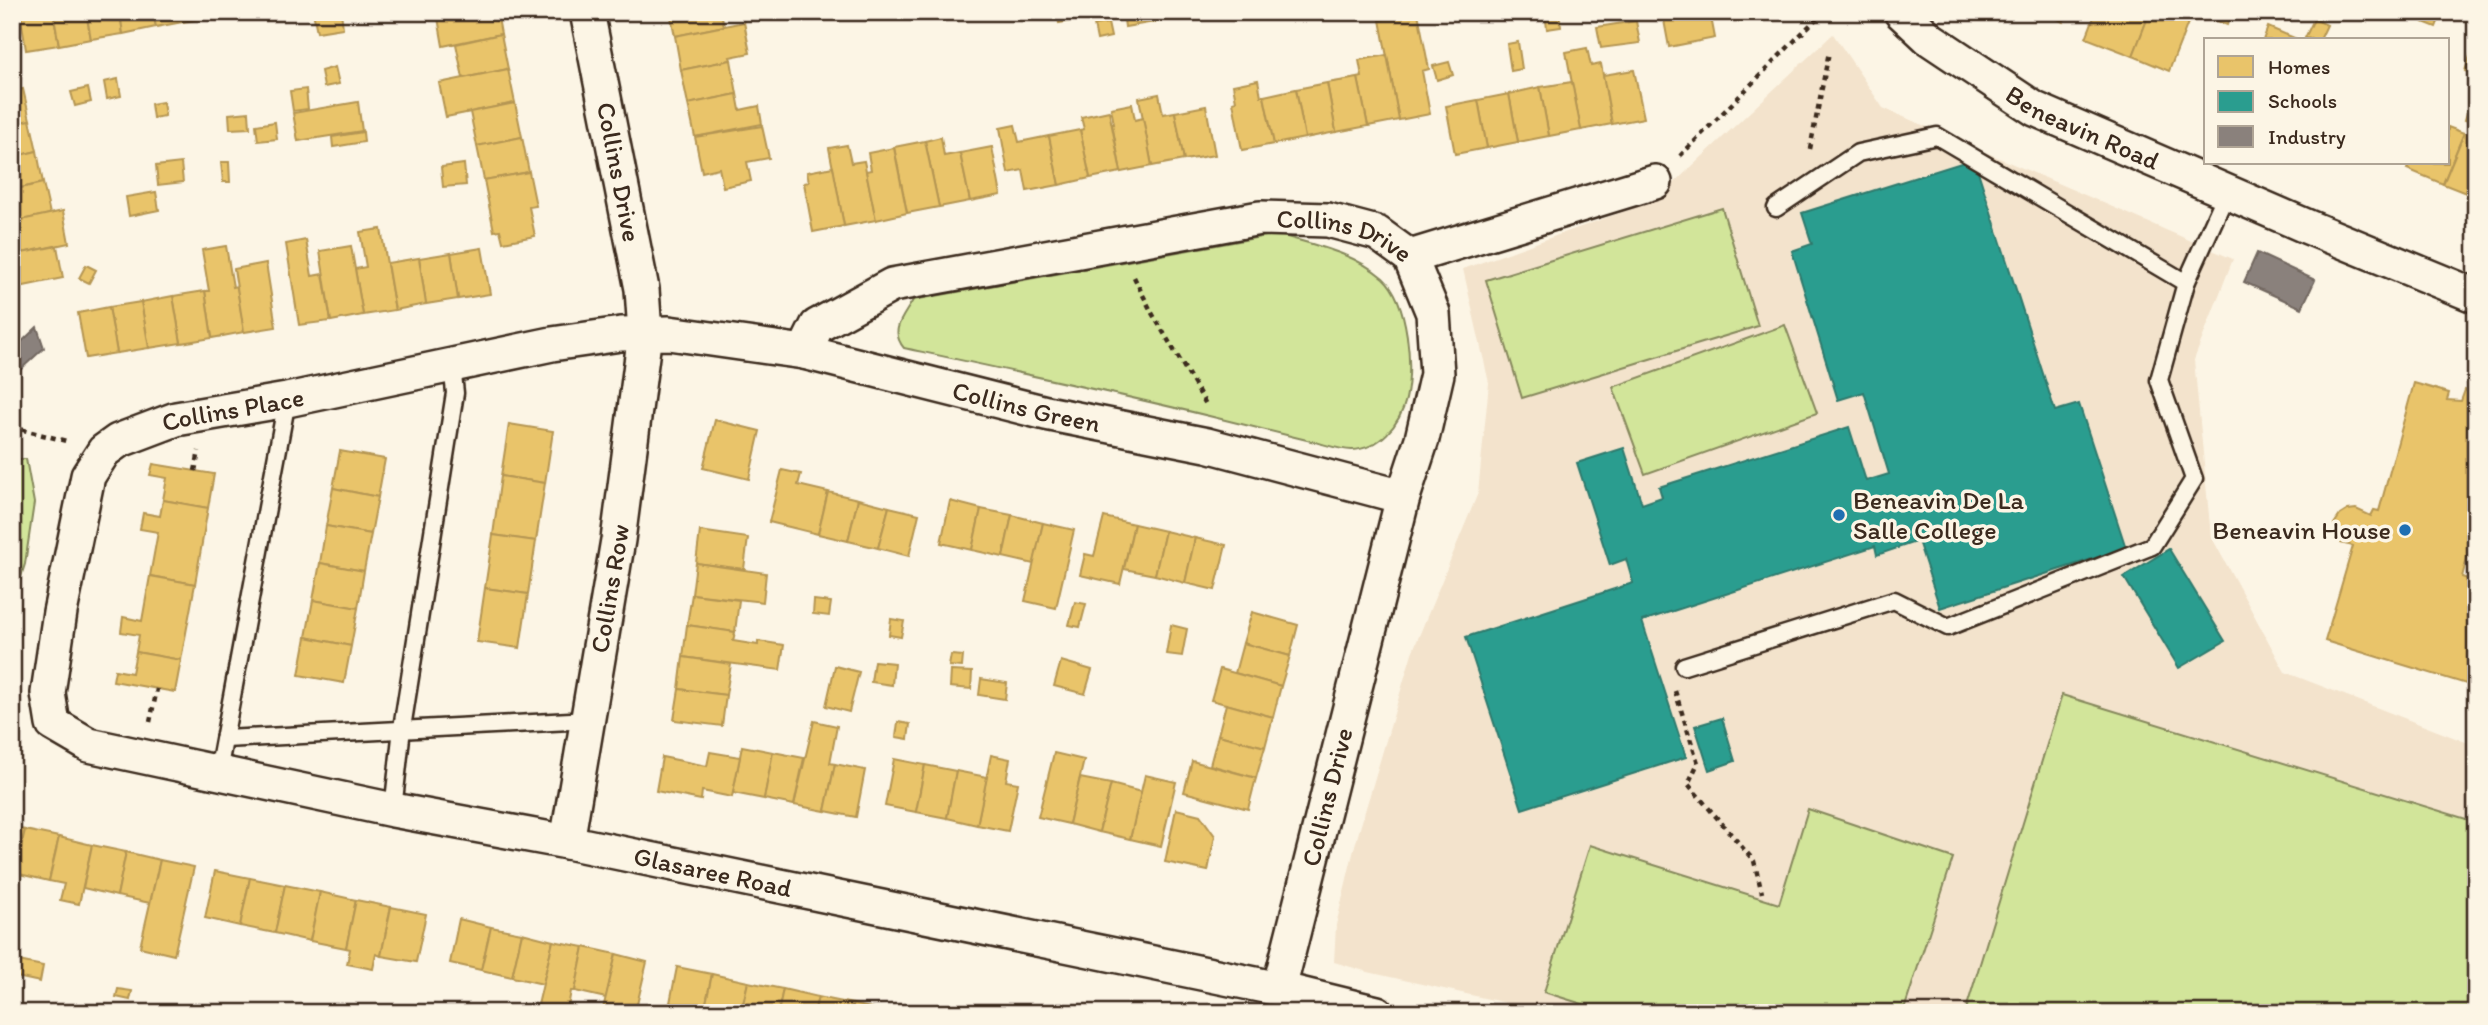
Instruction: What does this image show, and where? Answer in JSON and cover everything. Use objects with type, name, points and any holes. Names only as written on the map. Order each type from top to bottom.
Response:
[{"type":"street","name":"Collins Drive","points":[[587,12],[640,276],[645,333]]},
{"type":"street","name":"Beneavin Road","points":[[1901,12],[1930,39],[2035,109],[2476,296]]},
{"type":"street","points":[[1410,257],[1654,182]]},
{"type":"street","name":"Collins Drive","points":[[804,352],[817,326],[892,285],[1261,218],[1328,220],[1377,233],[1410,257],[1433,313],[1437,374],[1422,439],[1403,497],[1279,989]]},
{"type":"street","name":"Collins Green","points":[[645,333],[669,333],[804,352],[1046,413],[1207,445],[1403,497]]},
{"type":"street","name":"Collins Place","points":[[104,451],[118,441],[176,419],[287,400],[552,344],[645,333]]},
{"type":"street","name":"Collins Row","points":[[567,842],[618,540],[645,333]]},
{"type":"street","name":"Glasaree Road","points":[[104,451],[88,476],[60,612],[48,693],[53,724],[89,745],[393,810],[567,842],[1279,989],[1377,1013]]},
{"type":"lane","points":[[1776,208],[1858,153],[1937,136],[2186,283]]},
{"type":"lane","points":[[1684,666],[1894,600],[1948,627],[2152,546],[2194,479],[2159,380],[2186,283],[2227,192]]},
{"type":"lane","points":[[393,810],[402,728],[455,393],[452,365]]},
{"type":"lane","points":[[218,772],[287,400]]},
{"type":"lane","points":[[225,739],[589,720]]},
{"type":"path","points":[[1654,182],[1823,12]]},
{"type":"path","points":[[1801,191],[1829,52]]},
{"type":"path","points":[[1126,242],[1134,278],[1205,400],[1209,416],[1207,445]]},
{"type":"path","points":[[12,427],[104,451]]},
{"type":"path","points":[[1684,666],[1669,673],[1698,764],[1688,784],[1754,861],[1762,893]]},
{"type":"shaded area","name":"Beneavin De La Salle College","points":[[1833,34],[1883,108],[2233,259],[2194,360],[2211,536],[2285,672],[2476,746],[2476,1013],[1530,1013],[1502,1002],[1334,962],[1336,925],[1355,845],[1412,653],[1478,493],[1489,383],[1463,269],[1656,200]]},
{"type":"green space","points":[[1722,208],[1758,326],[1522,398],[1486,280]]},
{"type":"green space","points":[[1277,234],[1332,250],[1359,262],[1383,278],[1399,303],[1409,353],[1406,399],[1399,418],[1387,434],[1362,449],[1337,448],[1136,399],[904,348],[898,335],[899,324],[913,300]]},
{"type":"green space","points":[[1785,325],[1817,413],[1645,474],[1613,387]]},
{"type":"green space","points":[[12,459],[26,459],[34,503],[25,564],[12,605]]},
{"type":"green space","points":[[2062,695],[2476,822],[2476,1013],[1965,1013]]},
{"type":"green space","points":[[1808,809],[1953,858],[1903,1013],[1611,1013],[1544,992],[1590,845],[1779,904]]},
{"type":"building: Homes","points":[[20,12],[53,12],[59,45],[26,50]]},
{"type":"building: Homes","points":[[53,12],[86,12],[91,39],[59,45]]},
{"type":"building: Homes","points":[[86,12],[120,12],[123,34],[91,39]]},
{"type":"building: Homes","points":[[120,12],[153,12],[156,27],[123,34]]},
{"type":"building: Homes","points":[[153,12],[186,12],[188,21],[156,27]]},
{"type":"building: Homes","points":[[186,12],[219,12],[220,16],[188,21]]},
{"type":"building: Homes","points":[[313,12],[341,12],[343,28],[317,32]]},
{"type":"building: Homes","points":[[437,12],[497,12],[501,34],[443,46]]},
{"type":"building: Homes","points":[[670,12],[721,12],[724,26],[675,36]]},
{"type":"building: Homes","points":[[1057,12],[1091,12],[1092,17],[1059,23]]},
{"type":"building: Homes","points":[[1123,12],[1153,12],[1155,22],[1125,27]]},
{"type":"building: Homes","points":[[1545,12],[1559,12],[1561,27],[1547,29]]},
{"type":"building: Homes","points":[[1710,12],[1715,38],[1669,47],[1663,15]]},
{"type":"building: Homes","points":[[2045,12],[2078,12],[2076,17],[2069,13],[2063,22]]},
{"type":"building: Homes","points":[[2096,12],[2150,12],[2133,56],[2086,38]]},
{"type":"building: Homes","points":[[2150,12],[2169,12],[2189,20],[2169,71],[2133,56]]},
{"type":"building: Homes","points":[[2211,12],[2232,12],[2227,25],[2209,18]]},
{"type":"building: Homes","points":[[2422,12],[2442,12],[2436,27],[2418,20]]},
{"type":"building: Homes","points":[[1418,13],[1429,69],[1422,71],[1430,114],[1399,120],[1380,20]]},
{"type":"building: Homes","points":[[2314,19],[2327,25],[2321,38],[2305,38]]},
{"type":"building: Homes","points":[[1636,21],[1640,43],[1601,48],[1597,27]]},
{"type":"building: Homes","points":[[744,22],[750,53],[730,57],[731,60],[681,70],[675,36]]},
{"type":"building: Homes","points":[[1108,23],[1111,37],[1097,40],[1094,25]]},
{"type":"building: Homes","points":[[2268,27],[2294,38],[2264,38]]},
{"type":"building: Homes","points":[[501,34],[508,69],[463,78],[456,44]]},
{"type":"building: Homes","points":[[1518,42],[1522,69],[1511,71],[1507,44]]},
{"type":"building: Homes","points":[[2476,44],[2476,74],[2465,71]]},
{"type":"building: Homes","points":[[1587,48],[1591,66],[1601,64],[1612,124],[1581,130],[1566,52]]},
{"type":"building: Homes","points":[[1387,55],[1399,120],[1368,126],[1358,78],[1362,77],[1359,60]]},
{"type":"building: Homes","points":[[731,60],[737,94],[688,104],[681,70]]},
{"type":"building: Homes","points":[[1449,62],[1453,75],[1437,80],[1433,66]]},
{"type":"building: Homes","points":[[335,67],[339,84],[324,87],[321,71]]},
{"type":"building: Homes","points":[[508,69],[515,103],[446,117],[439,83]]},
{"type":"building: Homes","points":[[1634,70],[1644,118],[1612,124],[1603,75]]},
{"type":"building: Homes","points":[[1358,78],[1368,126],[1336,132],[1327,83]]},
{"type":"building: Homes","points":[[118,79],[121,96],[107,99],[104,82]]},
{"type":"building: Homes","points":[[1258,80],[1274,144],[1242,150],[1233,102],[1236,101],[1233,85]]},
{"type":"building: Homes","points":[[1572,82],[1581,130],[1549,136],[1540,87]]},
{"type":"building: Homes","points":[[1327,83],[1336,132],[1305,138],[1296,89]]},
{"type":"building: Homes","points":[[1540,87],[1549,136],[1518,142],[1509,94]]},
{"type":"building: Homes","points":[[88,88],[91,102],[75,106],[71,92]]},
{"type":"building: Homes","points":[[23,89],[30,120],[12,124],[12,91]]},
{"type":"building: Homes","points":[[306,89],[308,109],[293,111],[290,91]]},
{"type":"building: Homes","points":[[1296,89],[1305,138],[1274,144],[1264,96]]},
{"type":"building: Homes","points":[[737,94],[740,110],[759,106],[762,124],[695,137],[688,104]]},
{"type":"building: Homes","points":[[1159,94],[1163,114],[1175,112],[1184,160],[1152,166],[1139,98]]},
{"type":"building: Homes","points":[[1509,94],[1518,142],[1487,148],[1478,100]]},
{"type":"building: Homes","points":[[2472,96],[2476,97],[2476,122],[2465,120]]},
{"type":"building: Homes","points":[[1478,100],[1487,148],[1455,154],[1446,106]]},
{"type":"building: Homes","points":[[163,102],[165,116],[153,118],[151,104]]},
{"type":"building: Homes","points":[[358,102],[362,131],[298,141],[293,113]]},
{"type":"building: Homes","points":[[515,103],[522,137],[477,146],[470,112]]},
{"type":"building: Homes","points":[[1132,104],[1135,120],[1143,118],[1152,166],[1121,172],[1111,108]]},
{"type":"building: Homes","points":[[1206,106],[1215,155],[1184,160],[1175,112]]},
{"type":"building: Homes","points":[[1109,111],[1121,172],[1090,178],[1080,130],[1084,129],[1081,117]]},
{"type":"building: Homes","points":[[249,112],[250,128],[230,129],[229,114]]},
{"type":"building: Homes","points":[[30,120],[37,151],[12,157],[12,124]]},
{"type":"building: Homes","points":[[275,122],[277,139],[258,141],[256,125]]},
{"type":"building: Homes","points":[[1015,125],[1019,142],[1049,136],[1059,185],[1027,191],[1023,170],[1008,173],[1000,128]]},
{"type":"building: Homes","points":[[762,126],[769,158],[747,162],[751,181],[723,187],[719,168],[702,172],[695,137]]},
{"type":"building: Homes","points":[[2450,128],[2464,133],[2443,184],[2407,169],[2410,164],[2450,164]]},
{"type":"building: Homes","points":[[1080,130],[1090,178],[1059,185],[1049,136]]},
{"type":"building: Homes","points":[[363,132],[364,142],[333,147],[332,137]]},
{"type":"building: Homes","points":[[2464,133],[2476,138],[2476,197],[2443,184]]},
{"type":"building: Homes","points":[[522,137],[529,172],[484,180],[477,146]]},
{"type":"building: Homes","points":[[941,137],[944,156],[960,153],[970,201],[939,207],[925,141]]},
{"type":"building: Homes","points":[[925,141],[939,207],[907,213],[894,147]]},
{"type":"building: Homes","points":[[847,145],[851,163],[864,161],[876,220],[844,226],[829,148]]},
{"type":"building: Homes","points":[[992,147],[1001,195],[970,201],[960,153]]},
{"type":"building: Homes","points":[[894,148],[907,213],[876,220],[866,171],[871,170],[868,153]]},
{"type":"building: Homes","points":[[37,151],[43,183],[12,190],[12,157]]},
{"type":"building: Homes","points":[[221,162],[229,162],[230,182],[223,182]]},
{"type":"building: Homes","points":[[181,163],[183,182],[158,185],[156,166]]},
{"type":"building: Homes","points":[[464,164],[466,185],[443,187],[441,167]]},
{"type":"building: Homes","points":[[833,167],[844,226],[813,232],[804,183],[809,182],[807,172]]},
{"type":"building: Homes","points":[[529,172],[536,206],[529,207],[535,236],[503,242],[500,230],[494,231],[484,180]]},
{"type":"building: Homes","points":[[43,183],[50,214],[12,222],[12,190]]},
{"type":"building: Homes","points":[[156,192],[159,210],[129,216],[126,197]]},
{"type":"building: Homes","points":[[63,211],[69,243],[12,255],[12,222]]},
{"type":"building: Homes","points":[[381,229],[395,310],[363,315],[355,269],[366,267],[360,232]]},
{"type":"building: Homes","points":[[306,240],[312,276],[323,274],[331,321],[299,325],[286,244]]},
{"type":"building: Homes","points":[[57,246],[63,278],[14,288],[12,255]]},
{"type":"building: Homes","points":[[226,246],[233,287],[237,286],[244,332],[212,338],[205,291],[209,291],[202,250]]},
{"type":"building: Homes","points":[[351,246],[363,315],[331,321],[320,251]]},
{"type":"building: Homes","points":[[482,248],[490,294],[458,299],[451,253]]},
{"type":"building: Homes","points":[[451,253],[458,299],[426,304],[419,258]]},
{"type":"building: Homes","points":[[419,258],[426,304],[395,310],[387,263]]},
{"type":"building: Homes","points":[[266,263],[276,327],[244,332],[234,269]]},
{"type":"building: Homes","points":[[86,265],[96,270],[89,283],[79,278]]},
{"type":"building: Homes","points":[[205,291],[212,338],[181,343],[173,296]]},
{"type":"building: Homes","points":[[173,296],[181,343],[149,348],[141,302]]},
{"type":"building: Homes","points":[[141,302],[149,348],[117,353],[109,307]]},
{"type":"building: Homes","points":[[109,307],[117,353],[86,358],[78,313]]},
{"type":"building: Homes","name":"Beneavin House","points":[[2414,383],[2449,393],[2447,400],[2461,401],[2465,390],[2476,394],[2476,525],[2462,577],[2476,582],[2476,687],[2325,641],[2353,546],[2341,543],[2335,535],[2334,524],[2340,515],[2348,510],[2356,509],[2371,516],[2374,510],[2379,511]]},
{"type":"building: Homes","points":[[715,420],[760,431],[749,479],[703,468]]},
{"type":"building: Homes","points":[[509,424],[553,431],[545,483],[501,476]]},
{"type":"building: Homes","points":[[340,451],[385,459],[378,497],[333,488]]},
{"type":"building: Homes","points":[[153,464],[214,474],[208,508],[163,500],[167,478],[150,475]]},
{"type":"building: Homes","points":[[782,470],[801,474],[798,485],[828,492],[818,534],[769,522]]},
{"type":"building: Homes","points":[[501,476],[545,483],[536,541],[493,535]]},
{"type":"building: Homes","points":[[333,488],[378,497],[371,534],[326,526]]},
{"type":"building: Homes","points":[[828,492],[858,499],[848,541],[818,534]]},
{"type":"building: Homes","points":[[858,499],[889,507],[878,548],[848,541]]},
{"type":"building: Homes","points":[[163,500],[208,508],[195,584],[150,576],[158,532],[140,529],[143,513],[160,516]]},
{"type":"building: Homes","points":[[950,501],[981,509],[972,550],[941,543]]},
{"type":"building: Homes","points":[[889,507],[919,514],[909,556],[878,548]]},
{"type":"building: Homes","points":[[981,509],[1012,515],[1003,557],[972,550]]},
{"type":"building: Homes","points":[[1012,515],[1043,523],[1034,564],[1003,557]]},
{"type":"building: Homes","points":[[1104,517],[1134,524],[1120,584],[1080,575],[1085,554],[1094,556]]},
{"type":"building: Homes","points":[[1043,523],[1074,530],[1056,608],[1025,601]]},
{"type":"building: Homes","points":[[1134,524],[1165,531],[1155,575],[1124,569]]},
{"type":"building: Homes","points":[[326,526],[371,534],[364,571],[320,563]]},
{"type":"building: Homes","points":[[700,531],[748,538],[744,569],[696,563]]},
{"type":"building: Homes","points":[[1165,531],[1195,538],[1185,583],[1155,575]]},
{"type":"building: Homes","points":[[493,535],[536,541],[528,594],[485,588]]},
{"type":"building: Homes","points":[[1195,538],[1226,545],[1215,590],[1185,583]]},
{"type":"building: Homes","points":[[320,563],[364,571],[358,608],[313,600]]},
{"type":"building: Homes","points":[[696,563],[766,573],[763,602],[692,594]]},
{"type":"building: Homes","points":[[150,576],[195,584],[181,660],[136,652],[139,635],[121,632],[123,617],[142,621]]},
{"type":"building: Homes","points":[[485,588],[528,594],[520,648],[477,642]]},
{"type":"building: Homes","points":[[692,594],[739,600],[735,632],[687,625]]},
{"type":"building: Homes","points":[[313,600],[358,608],[351,646],[306,637]]},
{"type":"building: Homes","points":[[814,600],[831,602],[829,616],[813,614]]},
{"type":"building: Homes","points":[[1075,602],[1086,604],[1080,627],[1069,625]]},
{"type":"building: Homes","points":[[1252,612],[1298,625],[1290,656],[1243,643]]},
{"type":"building: Homes","points":[[891,619],[904,621],[901,637],[889,635]]},
{"type":"building: Homes","points":[[687,625],[735,632],[733,641],[784,645],[780,670],[683,657]]},
{"type":"building: Homes","points":[[1171,625],[1187,629],[1182,656],[1166,654]]},
{"type":"building: Homes","points":[[306,637],[351,646],[344,683],[299,675]]},
{"type":"building: Homes","points":[[1243,643],[1290,656],[1281,686],[1235,673]]},
{"type":"building: Homes","points":[[136,652],[181,660],[175,692],[113,681],[115,670],[132,673]]},
{"type":"building: Homes","points":[[951,655],[963,656],[962,667],[949,666]]},
{"type":"building: Homes","points":[[683,657],[731,664],[726,695],[679,689]]},
{"type":"building: Homes","points":[[874,661],[894,663],[892,685],[871,682]]},
{"type":"building: Homes","points":[[1061,661],[1092,670],[1085,694],[1054,686]]},
{"type":"building: Homes","points":[[835,666],[859,672],[849,712],[826,706]]},
{"type":"building: Homes","points":[[1220,669],[1281,686],[1273,717],[1211,700]]},
{"type":"building: Homes","points":[[951,671],[972,672],[971,689],[950,687]]},
{"type":"building: Homes","points":[[981,679],[1007,683],[1005,699],[979,695]]},
{"type":"building: Homes","points":[[679,689],[726,695],[722,726],[674,720]]},
{"type":"building: Homes","points":[[1226,704],[1273,717],[1265,747],[1218,735]]},
{"type":"building: Homes","points":[[814,721],[837,726],[830,763],[835,764],[825,811],[794,805]]},
{"type":"building: Homes","points":[[898,722],[910,724],[908,739],[896,737]]},
{"type":"building: Homes","points":[[1218,735],[1265,747],[1256,778],[1210,765]]},
{"type":"building: Homes","points":[[742,746],[773,752],[764,799],[733,793]]},
{"type":"building: Homes","points":[[710,752],[740,757],[732,797],[702,791],[701,800],[656,791],[662,757],[707,766]]},
{"type":"building: Homes","points":[[773,752],[804,758],[794,805],[764,799]]},
{"type":"building: Homes","points":[[1054,753],[1084,760],[1069,824],[1038,817]]},
{"type":"building: Homes","points":[[991,755],[1010,759],[1006,781],[1018,783],[1008,831],[977,825]]},
{"type":"building: Homes","points":[[894,759],[925,765],[916,812],[885,806]]},
{"type":"building: Homes","points":[[1192,761],[1256,778],[1248,809],[1184,792]]},
{"type":"building: Homes","points":[[835,764],[865,770],[856,817],[825,811]]},
{"type":"building: Homes","points":[[925,765],[956,771],[947,818],[916,812]]},
{"type":"building: Homes","points":[[956,771],[987,777],[977,825],[947,818]]},
{"type":"building: Homes","points":[[1145,775],[1176,782],[1161,846],[1130,839]]},
{"type":"building: Homes","points":[[1080,778],[1111,784],[1099,832],[1069,824]]},
{"type":"building: Homes","points":[[1111,784],[1141,792],[1130,839],[1099,832]]},
{"type":"building: Homes","points":[[1176,809],[1200,815],[1215,836],[1208,871],[1165,862]]},
{"type":"building: Homes","points":[[12,827],[25,830],[15,873],[12,873]]},
{"type":"building: Homes","points":[[25,830],[59,837],[49,881],[15,873]]},
{"type":"building: Homes","points":[[59,837],[92,845],[79,904],[60,900],[64,884],[49,881]]},
{"type":"building: Homes","points":[[92,845],[126,852],[117,896],[83,888]]},
{"type":"building: Homes","points":[[126,852],[160,860],[150,903],[117,896]]},
{"type":"building: Homes","points":[[160,860],[194,867],[174,955],[140,947]]},
{"type":"building: Homes","points":[[215,871],[250,878],[240,926],[205,918]]},
{"type":"building: Homes","points":[[250,878],[285,885],[275,933],[240,926]]},
{"type":"building: Homes","points":[[285,885],[320,892],[310,941],[275,933]]},
{"type":"building: Homes","points":[[320,892],[356,900],[346,948],[310,941]]},
{"type":"building: Homes","points":[[356,900],[391,907],[381,956],[376,954],[373,969],[347,964],[350,949],[346,948]]},
{"type":"building: Homes","points":[[391,907],[426,914],[416,962],[381,956]]},
{"type":"building: Homes","points":[[459,919],[491,927],[481,970],[450,963]]},
{"type":"building: Homes","points":[[491,927],[522,933],[512,977],[481,970]]},
{"type":"building: Homes","points":[[522,933],[553,941],[543,984],[512,977]]},
{"type":"building: Homes","points":[[553,941],[584,947],[575,991],[571,991],[567,1012],[538,1005]]},
{"type":"building: Homes","points":[[584,947],[616,954],[606,998],[575,991]]},
{"type":"building: Homes","points":[[616,954],[647,962],[635,1013],[602,1013]]},
{"type":"building: Homes","points":[[14,960],[43,966],[40,982],[12,976]]},
{"type":"building: Homes","points":[[677,967],[712,974],[704,1013],[668,1013]]},
{"type":"building: Homes","points":[[712,974],[748,982],[741,1013],[704,1013]]},
{"type":"building: Homes","points":[[748,982],[783,989],[778,1013],[741,1013]]},
{"type":"building: Homes","points":[[118,989],[132,991],[130,1000],[116,997]]},
{"type":"building: Homes","points":[[783,989],[818,997],[814,1013],[778,1013]]},
{"type":"building: Homes","points":[[818,997],[853,1004],[851,1013],[814,1013]]},
{"type":"building: Homes","points":[[853,1004],[888,1012],[888,1013],[851,1013]]},
{"type":"building: Schools","points":[[1974,159],[2055,411],[2079,404],[2126,548],[1940,608],[1918,541],[1877,555],[1875,546],[1642,621],[1686,757],[1522,809],[1466,637],[1633,583],[1626,559],[1610,565],[1577,463],[1624,448],[1642,504],[1662,497],[1659,487],[1849,427],[1866,481],[1889,474],[1864,392],[1838,400],[1792,251],[1812,244],[1802,213]]},
{"type":"building: Schools","points":[[2169,549],[2225,641],[2179,668],[2124,577]]},
{"type":"building: Schools","points":[[1722,718],[1735,761],[1709,770],[1695,726]]},
{"type":"building: Industry","points":[[2257,253],[2315,280],[2302,308],[2244,282]]},
{"type":"building: Industry","points":[[37,327],[44,348],[21,369],[12,359],[12,351]]},
{"type":"place","name":"Beneavin De La Salle College","points":[[1839,515]]},
{"type":"place","name":"Beneavin House","points":[[2405,530]]}]
